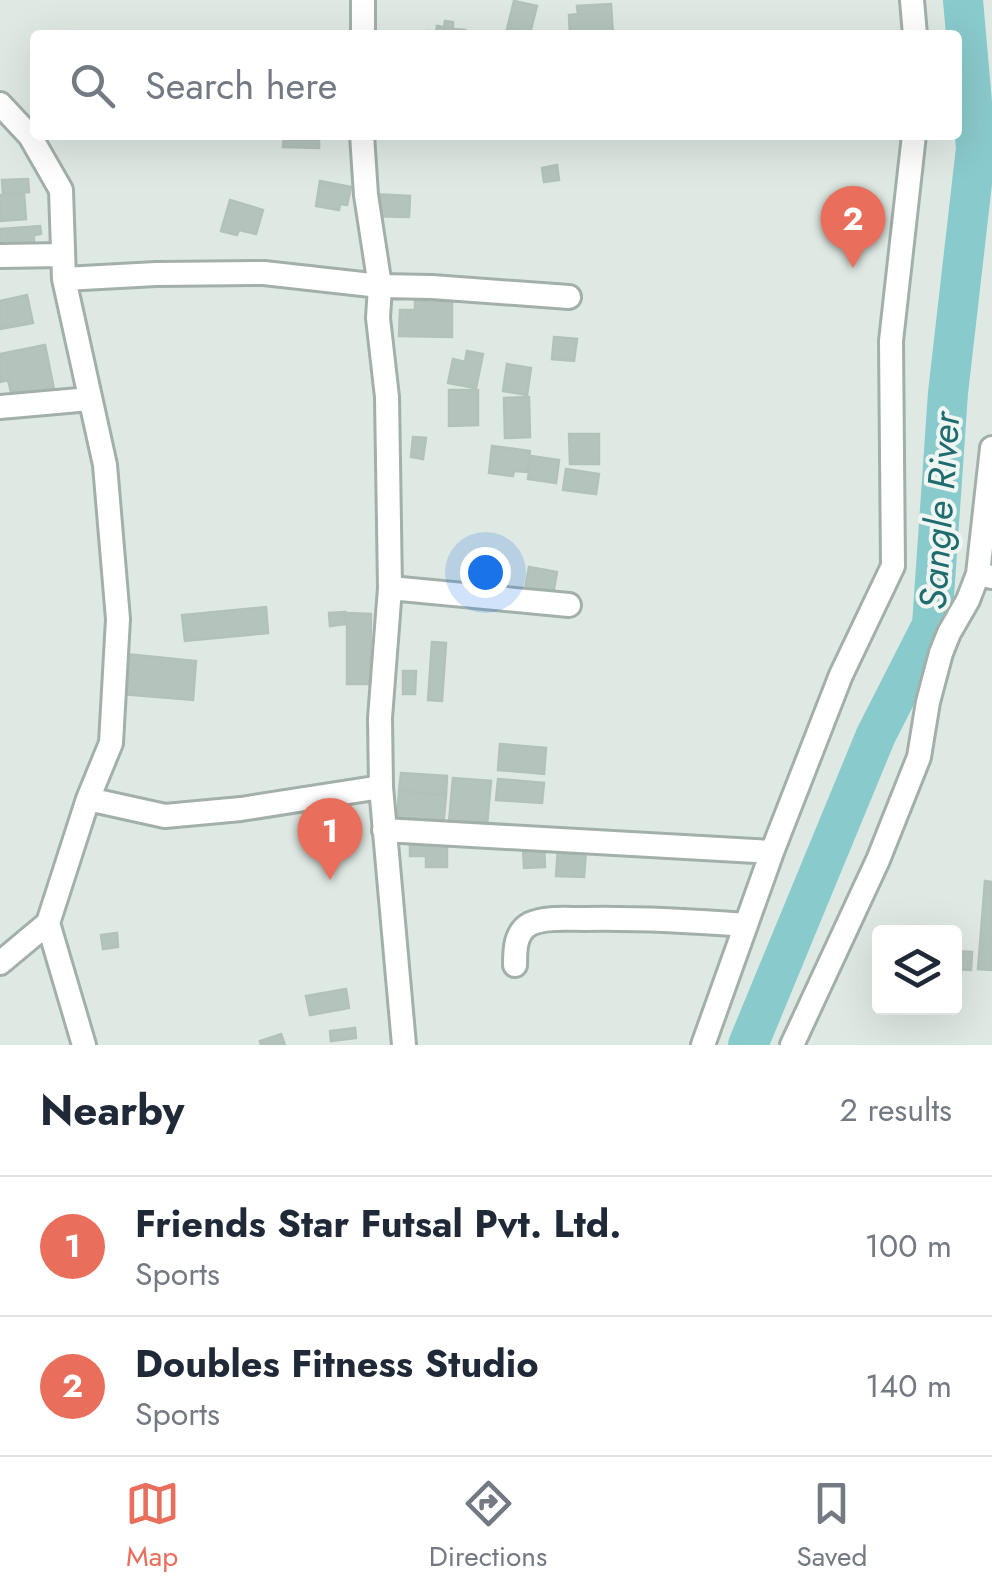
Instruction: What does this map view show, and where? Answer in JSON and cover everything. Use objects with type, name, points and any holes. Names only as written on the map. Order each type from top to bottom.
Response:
[{"type":"street","points":[[363,0],[363,30]]},
{"type":"street","points":[[912,0],[914,30]]},
{"type":"street","points":[[0,104],[30,136]]},
{"type":"street","points":[[0,963],[48,923],[111,742],[118,620],[104,465],[64,279],[61,190],[32,140]]},
{"type":"street","points":[[362,140],[380,286],[378,318],[387,398],[390,588],[380,718],[380,787],[404,1045]]},
{"type":"street","points":[[703,1045],[841,676],[893,566],[892,341],[913,140]]},
{"type":"street","points":[[0,256],[63,255]]},
{"type":"street","points":[[64,279],[264,273],[380,286],[570,298]]},
{"type":"street","points":[[0,407],[90,400]]},
{"type":"street","points":[[792,1045],[878,860],[919,757],[928,702],[949,633],[985,576],[992,448]]},
{"type":"street","points":[[390,588],[569,605]]},
{"type":"street","points":[[88,799],[165,816],[380,787]]},
{"type":"street","points":[[384,830],[772,852]]},
{"type":"street","points":[[515,965],[515,945],[521,932],[530,924],[552,920],[644,918],[746,925]]},
{"type":"street","points":[[48,923],[84,1045]]},
{"type":"building","points":[[514,1],[537,6],[531,30],[507,29]]},
{"type":"building","points":[[611,4],[613,30],[570,30],[569,15],[578,14],[577,6]]},
{"type":"building","points":[[445,21],[453,22],[453,29],[465,30],[436,30],[437,26],[444,27]]},
{"type":"building","points":[[284,140],[319,140],[319,148],[283,147]]},
{"type":"building","points":[[557,165],[559,180],[544,182],[542,168]]},
{"type":"building","points":[[28,179],[29,192],[3,194],[2,180]]},
{"type":"building","points":[[320,181],[351,187],[347,205],[340,204],[339,210],[316,206]]},
{"type":"building","points":[[24,193],[26,219],[1,221],[0,195]]},
{"type":"building","points":[[372,194],[410,196],[409,217],[371,216]]},
{"type":"building","points":[[230,200],[263,210],[256,234],[221,231]]},
{"type":"building","points":[[40,226],[41,234],[34,235],[34,244],[0,246],[0,229]]},
{"type":"building","points":[[27,295],[33,323],[0,329],[0,301]]},
{"type":"building","points":[[415,301],[452,302],[452,337],[399,336],[400,310],[415,310]]},
{"type":"building","points":[[554,337],[577,339],[574,361],[552,359]]},
{"type":"building","points":[[45,345],[55,394],[21,401],[19,391],[11,392],[8,380],[0,382],[0,354]]},
{"type":"building","points":[[467,351],[483,354],[476,388],[448,383],[453,359],[465,362]]},
{"type":"building","points":[[507,364],[531,368],[527,395],[503,391]]},
{"type":"building","points":[[449,390],[478,390],[478,425],[449,426]]},
{"type":"building","points":[[529,397],[530,437],[505,438],[504,398]]},
{"type":"building","points":[[569,434],[599,434],[599,464],[570,464]]},
{"type":"building","points":[[413,437],[426,438],[423,459],[411,457]]},
{"type":"building","points":[[492,446],[530,451],[527,472],[514,471],[513,476],[489,473]]},
{"type":"building","points":[[531,456],[559,460],[556,483],[528,479]]},
{"type":"building","points":[[566,469],[599,474],[596,494],[563,490]]},
{"type":"building","points":[[529,567],[557,572],[552,600],[524,595]]},
{"type":"building","points":[[266,607],[268,633],[185,641],[182,615]]},
{"type":"building","points":[[345,612],[346,624],[330,626],[329,613]]},
{"type":"building","points":[[347,613],[371,614],[370,684],[347,684]]},
{"type":"building","points":[[432,642],[446,643],[442,701],[428,700]]},
{"type":"building","points":[[126,654],[196,661],[193,700],[122,694]]},
{"type":"building","points":[[403,671],[416,671],[415,694],[403,694]]},
{"type":"building","points":[[500,744],[546,748],[544,774],[498,770]]},
{"type":"building","points":[[401,773],[447,776],[446,795],[399,791]]},
{"type":"building","points":[[453,778],[491,781],[487,825],[449,822]]},
{"type":"building","points":[[498,779],[544,783],[542,803],[496,800]]},
{"type":"building","points":[[399,791],[446,795],[443,828],[397,824]]},
{"type":"building","points":[[410,837],[447,837],[447,867],[426,867],[426,856],[410,856]]},
{"type":"building","points":[[544,846],[545,867],[524,868],[523,847]]},
{"type":"building","points":[[558,848],[586,849],[584,877],[556,876]]},
{"type":"building","points":[[985,881],[992,882],[992,970],[978,969]]},
{"type":"building","points":[[117,933],[118,947],[103,949],[101,935]]},
{"type":"building","points":[[962,951],[972,952],[971,970],[962,969]]},
{"type":"building","points":[[346,989],[349,1008],[310,1015],[306,996]]},
{"type":"building","points":[[355,1028],[356,1038],[331,1041],[330,1031]]},
{"type":"building","points":[[281,1034],[285,1045],[261,1045],[260,1041]]},
{"type":"waterway","name":"Sangle River","points":[[748,1045],[876,735],[932,625],[948,393],[976,148],[963,0]]},
{"type":"place","name":"Doubles Fitness Studio","points":[[853,268]]},
{"type":"place","name":"Friends Star Futsal Pvt. Ltd.","points":[[330,880]]}]
